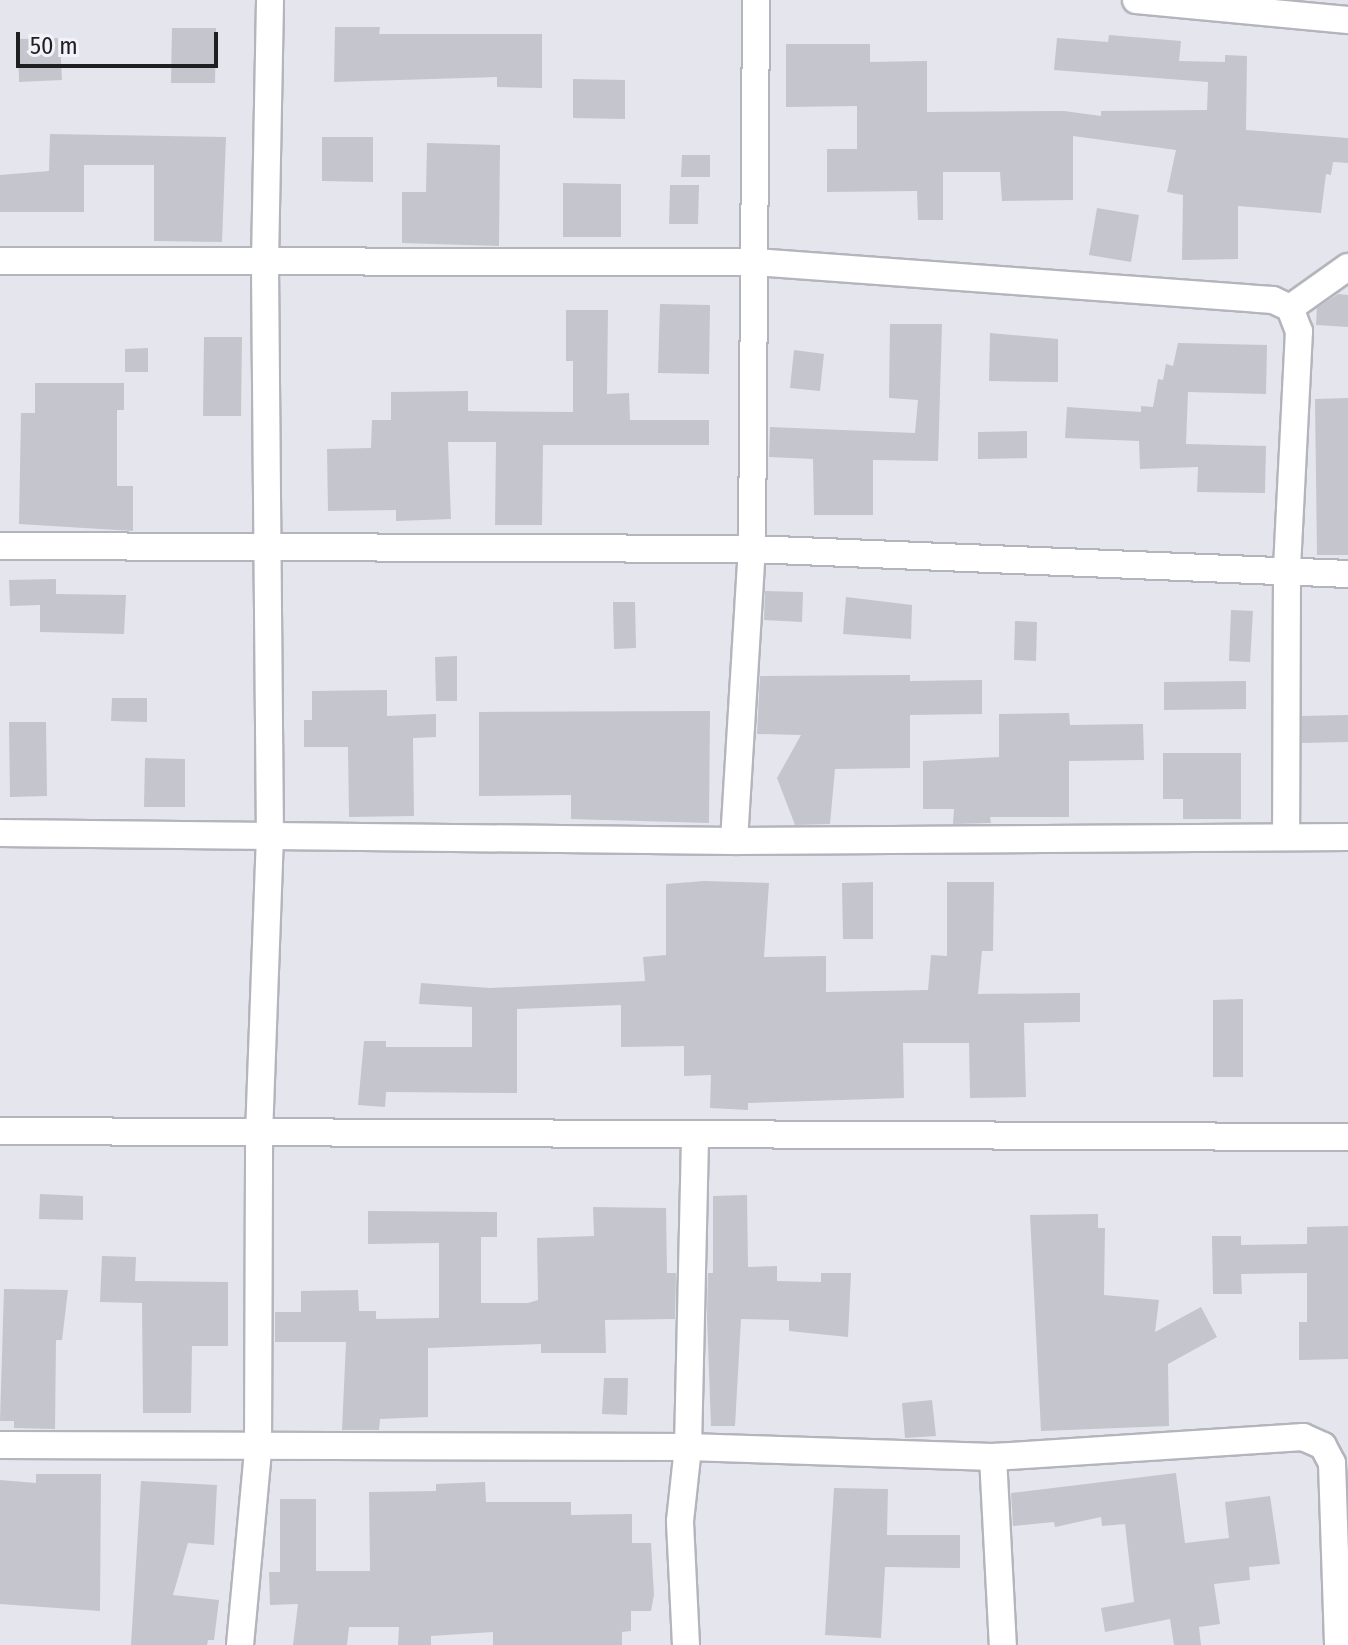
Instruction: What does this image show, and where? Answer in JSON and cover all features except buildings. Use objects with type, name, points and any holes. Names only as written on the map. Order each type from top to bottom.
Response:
[{"type":"street","points":[[240,1645],[258,1450],[259,1135],[270,839],[265,262],[270,0]]},
{"type":"street","points":[[734,841],[752,549],[756,0]]},
{"type":"street","points":[[1136,0],[1348,20]]},
{"type":"street","points":[[0,261],[755,262],[1273,300],[1290,308],[1299,331],[1287,572],[1286,835]]},
{"type":"street","points":[[1290,308],[1348,267]]},
{"type":"street","points":[[0,546],[267,544],[752,549],[1348,574]]},
{"type":"street","points":[[0,833],[270,839],[734,841],[1286,835],[1348,837]]},
{"type":"street","points":[[0,1131],[259,1135],[1348,1137]]},
{"type":"street","points":[[686,1645],[680,1521],[688,1447],[695,1135]]},
{"type":"street","points":[[0,1445],[258,1450],[688,1447],[993,1457],[1303,1437],[1323,1446],[1332,1463],[1338,1645]]},
{"type":"street","points":[[993,1457],[1003,1645]]}]
